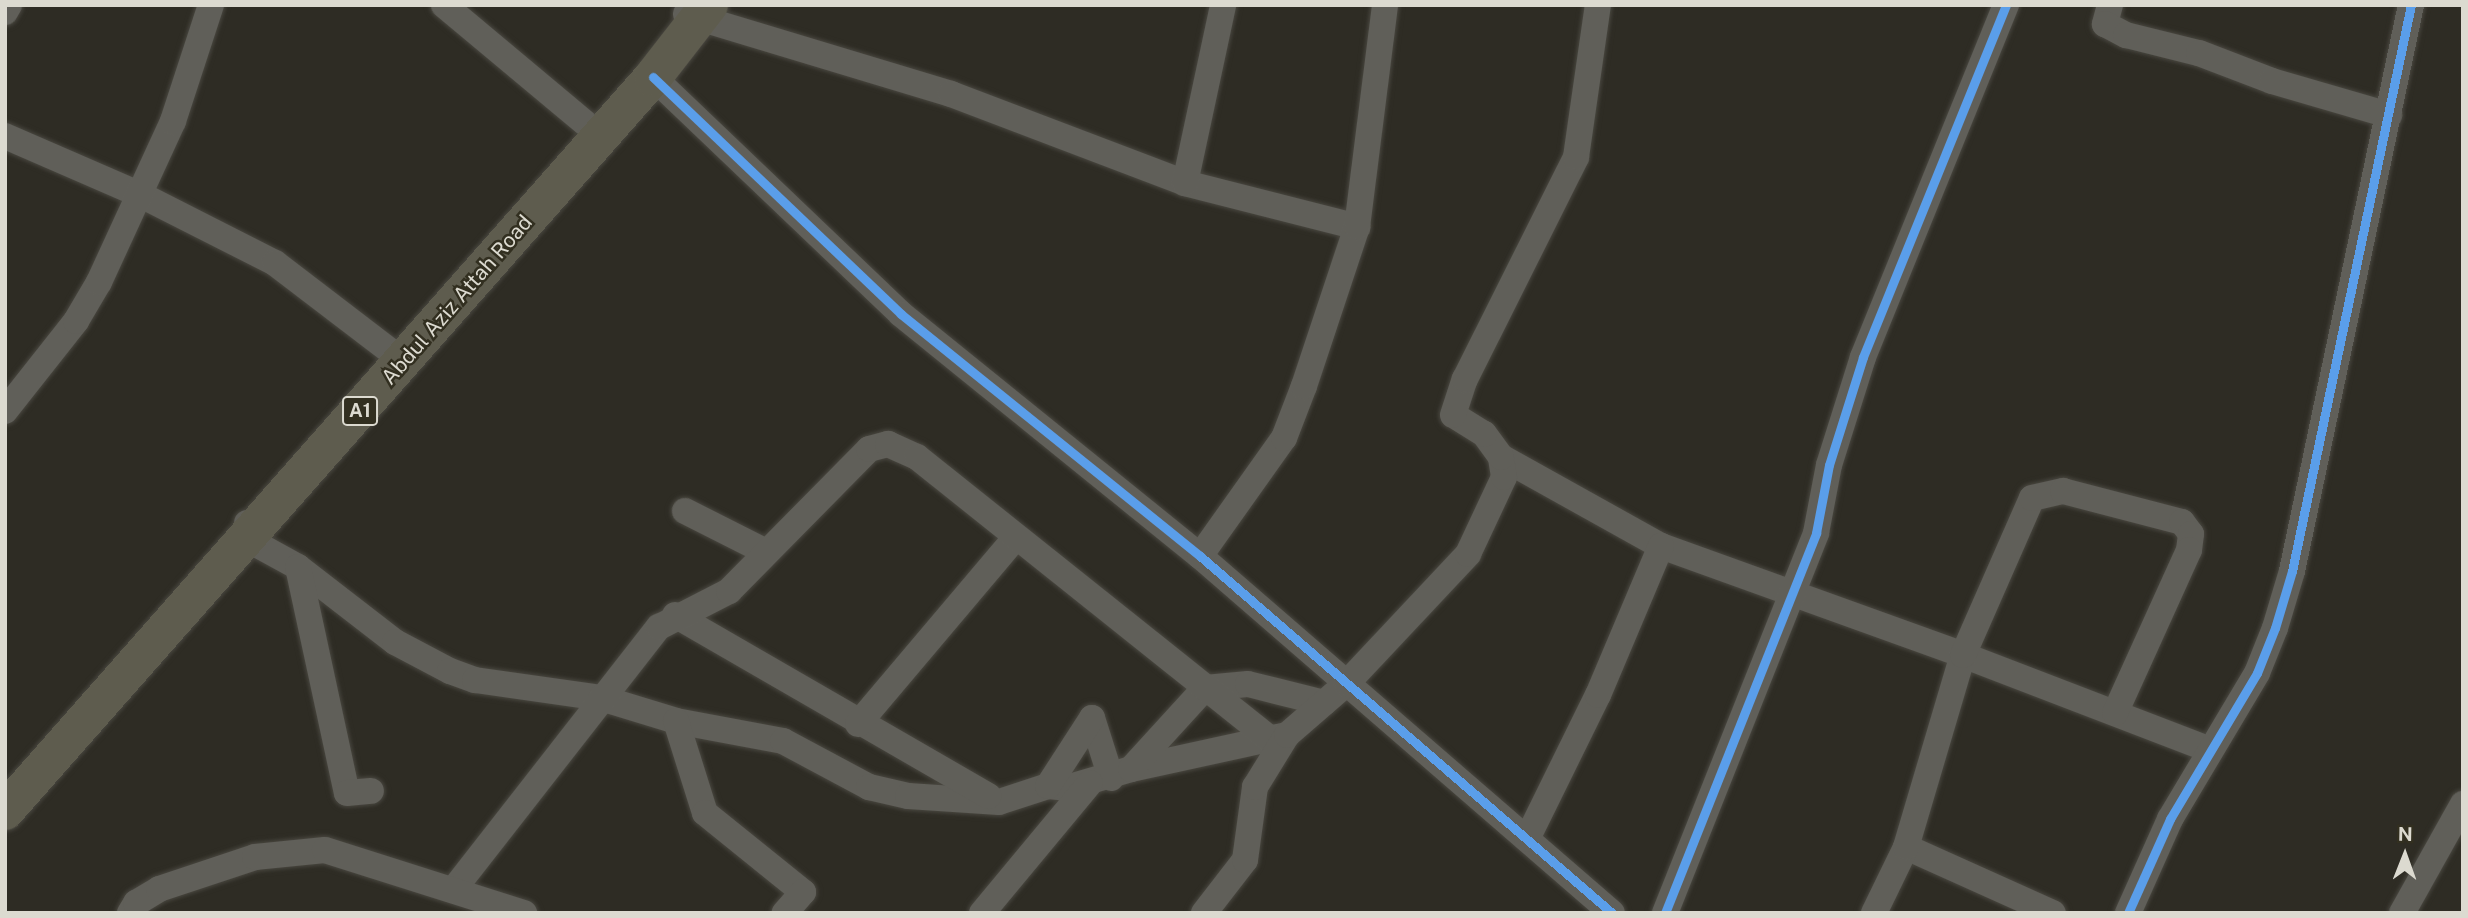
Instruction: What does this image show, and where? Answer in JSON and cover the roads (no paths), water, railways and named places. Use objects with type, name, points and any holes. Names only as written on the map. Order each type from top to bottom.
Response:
[{"type":"highway","name":"Abdul Aziz Attah Road","points":[[5,811],[247,531],[585,123],[693,10]]},
{"type":"highway","name":"Abdul Aziz Attah Road","points":[[5,789],[247,531],[653,77],[693,10]]},
{"type":"street","points":[[5,12],[9,5]]},
{"type":"street","points":[[5,411],[76,321],[141,195],[173,121],[211,5]]},
{"type":"street","points":[[444,5],[585,123]]},
{"type":"street","points":[[1185,183],[1223,5]]},
{"type":"street","points":[[1200,556],[1284,438],[1357,227],[1385,5]]},
{"type":"street","points":[[1598,5],[1576,157],[1465,379],[1453,415],[1484,434],[1501,457],[1661,546],[1963,655],[2210,750]]},
{"type":"street","points":[[1665,913],[1816,533],[1829,465],[1863,357],[2007,5]]},
{"type":"street","points":[[2110,5],[2105,24],[2126,35],[2199,53],[2272,81],[2389,115]]},
{"type":"street","points":[[2129,913],[2170,819],[2257,673],[2292,571],[2411,5]]},
{"type":"street","points":[[693,10],[951,94],[1185,183],[1357,227]]},
{"type":"street","points":[[653,77],[901,314],[1200,556],[1612,913]]},
{"type":"street","points":[[5,136],[141,195],[275,263],[394,355]]},
{"type":"street","points":[[454,889],[659,627],[675,615],[729,591],[869,449],[888,444],[917,457],[1205,688],[1279,738]]},
{"type":"street","points":[[247,531],[394,642],[450,671],[475,680],[601,698],[676,721],[783,741],[869,787],[908,796],[999,802],[1048,786],[1110,777],[1279,738],[1347,683],[1468,554],[1504,477],[1501,457]]},
{"type":"street","points":[[1874,913],[1906,847],[1963,655],[2032,498],[2063,491],[2182,522],[2191,534],[2189,551],[2115,713]]},
{"type":"street","points":[[685,510],[766,552]]},
{"type":"street","points":[[858,724],[1016,537]]},
{"type":"street","points":[[1527,839],[1598,695],[1661,546]]},
{"type":"street","points":[[298,567],[347,793],[372,791]]},
{"type":"street","points":[[675,615],[858,724],[999,802]]},
{"type":"street","points":[[982,913],[1110,777],[1205,688],[1248,684],[1324,703]]},
{"type":"street","points":[[1048,786],[1092,718],[1110,777]]},
{"type":"street","points":[[676,721],[705,813],[803,892],[785,913]]},
{"type":"street","points":[[1204,913],[1245,860],[1255,787],[1279,738]]},
{"type":"street","points":[[2402,913],[2463,804]]},
{"type":"street","points":[[1906,847],[2053,913]]},
{"type":"street","points":[[130,913],[136,903],[159,889],[255,857],[325,850],[454,889],[518,912]]}]
